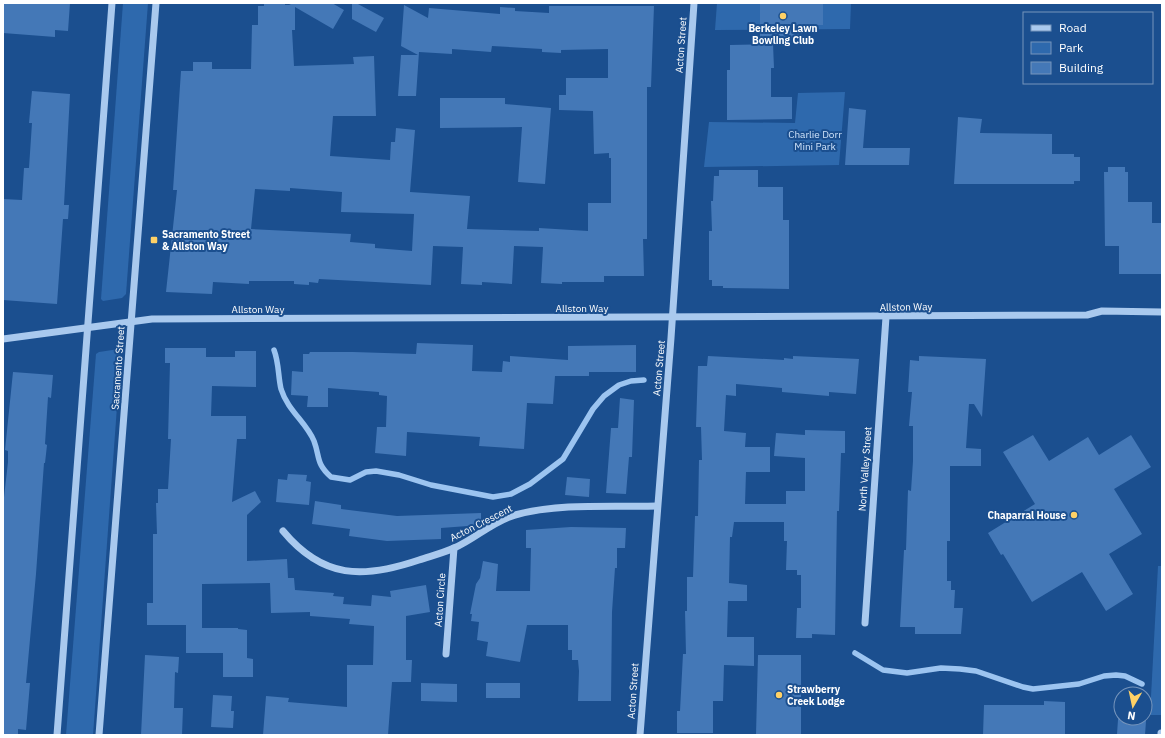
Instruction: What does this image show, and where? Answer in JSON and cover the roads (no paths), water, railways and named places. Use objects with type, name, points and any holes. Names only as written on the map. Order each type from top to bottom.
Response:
[{"type":"street","points":[[57,735],[112,3]]},
{"type":"street","name":"Sacramento Street","points":[[100,735],[156,3]]},
{"type":"street","name":"Acton Street","points":[[640,735],[672,318],[694,3]]},
{"type":"street","name":"Allston Way","points":[[3,339],[152,319],[886,317],[1087,315],[1102,311],[1162,312]]},
{"type":"street","name":"North Valley Street","points":[[865,623],[886,317]]},
{"type":"street","name":"Acton Crescent","points":[[283,531],[298,548],[317,562],[338,570],[363,572],[389,569],[454,548],[514,515],[548,509],[657,506]]},
{"type":"street","name":"Acton Circle","points":[[446,654],[454,548]]},
{"type":"waterway","points":[[274,350],[281,389],[284,397],[292,410],[311,434],[319,460],[323,468],[331,477],[350,480],[366,472],[376,471],[399,475],[431,485],[493,497],[511,494],[530,484],[563,459],[593,409],[604,396],[619,385],[631,381],[644,380]]},
{"type":"waterway","points":[[855,653],[883,670],[907,673],[941,668],[976,671],[1033,689],[1079,684],[1104,676],[1116,675],[1125,676],[1142,684]]},
{"type":"place","name":"Berkeley Lawn Bowling Club","points":[[783,16]]},
{"type":"place","name":"Sacramento Street & Allston Way","points":[[154,240]]},
{"type":"place","name":"Chaparral House","points":[[1074,515]]},
{"type":"place","name":"Strawberry Creek Lodge","points":[[779,695]]},
{"type":"park label","name":"Charlie Dorr Mini Park","points":[[815,140]]}]
